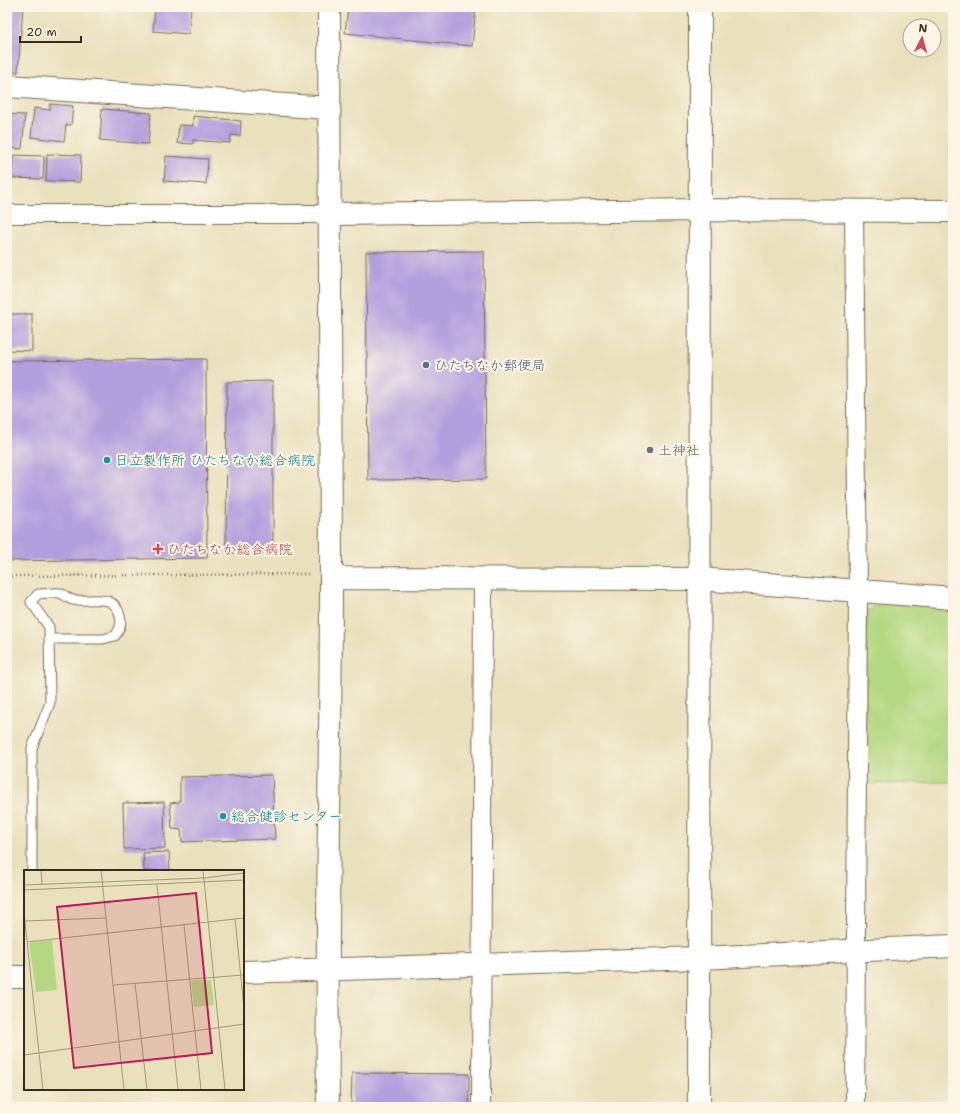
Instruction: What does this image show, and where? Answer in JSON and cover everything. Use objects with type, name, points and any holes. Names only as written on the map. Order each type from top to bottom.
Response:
[{"type":"street","points":[[328,1107],[327,970],[332,578],[332,214],[329,7]]},
{"type":"street","points":[[699,1107],[700,7]]},
{"type":"street","points":[[7,86],[330,108]]},
{"type":"street","points":[[7,214],[332,214],[700,210],[854,212],[953,211]]},
{"type":"street","points":[[854,212],[858,590],[855,1107]]},
{"type":"street","points":[[332,578],[699,579],[953,598]]},
{"type":"street","points":[[481,1107],[483,579]]},
{"type":"street","points":[[244,972],[481,966],[700,958],[855,952],[953,946]]},
{"type":"street","points":[[7,977],[24,977]]},
{"type":"lane","points":[[32,870],[32,748],[50,703],[49,639],[49,627],[31,602],[38,594],[59,593],[72,600],[106,600],[113,603],[119,612],[121,621],[120,629],[115,636],[103,639],[49,639]]},
{"type":"path","points":[[7,576],[312,574],[332,578]]},
{"type":"green space","points":[[883,601],[953,607],[953,782],[864,784],[866,613]]},
{"type":"building","points":[[7,7],[23,7],[18,72],[7,71]]},
{"type":"building","points":[[155,7],[191,7],[189,34],[153,31]]},
{"type":"building","points":[[348,7],[476,7],[472,46],[345,33]]},
{"type":"building","points":[[50,104],[73,106],[71,125],[66,125],[64,141],[31,137],[34,108],[50,110]]},
{"type":"building","points":[[102,109],[151,113],[148,144],[100,140]]},
{"type":"building","points":[[7,114],[25,115],[22,149],[7,148]]},
{"type":"building","points":[[193,116],[241,121],[240,136],[231,135],[230,143],[193,140],[193,144],[177,143],[179,125],[193,126]]},
{"type":"building","points":[[47,154],[81,155],[80,182],[46,181]]},
{"type":"building","points":[[13,155],[44,156],[43,179],[12,178]]},
{"type":"building","points":[[166,156],[208,159],[206,184],[164,181]]},
{"type":"building","points":[[484,251],[486,479],[368,480],[366,252]]},
{"type":"building","points":[[7,314],[32,314],[32,351],[7,350]]},
{"type":"building","name":"日立製作所 ひたちなか総合病院","points":[[206,359],[207,558],[7,561],[7,361]]},
{"type":"building","points":[[273,381],[273,552],[226,553],[227,382]]},
{"type":"building","name":"総合健診センター","points":[[272,775],[275,839],[182,842],[181,830],[172,829],[170,803],[180,802],[180,777]]},
{"type":"building","points":[[164,802],[165,848],[124,849],[123,803]]},
{"type":"building","points":[[169,852],[170,870],[144,870],[143,853]]},
{"type":"building","points":[[352,1073],[469,1074],[469,1107],[351,1107]]},
{"type":"place","name":"ひたちなか郵便局","points":[[426,365]]},
{"type":"place","name":"土神社","points":[[650,450]]},
{"type":"place","name":"日立製作所 ひたちなか総合病院","points":[[107,460]]},
{"type":"place","name":"ひたちなか総合病院","points":[[158,549]]},
{"type":"place","name":"総合健診センター","points":[[223,816]]}]
